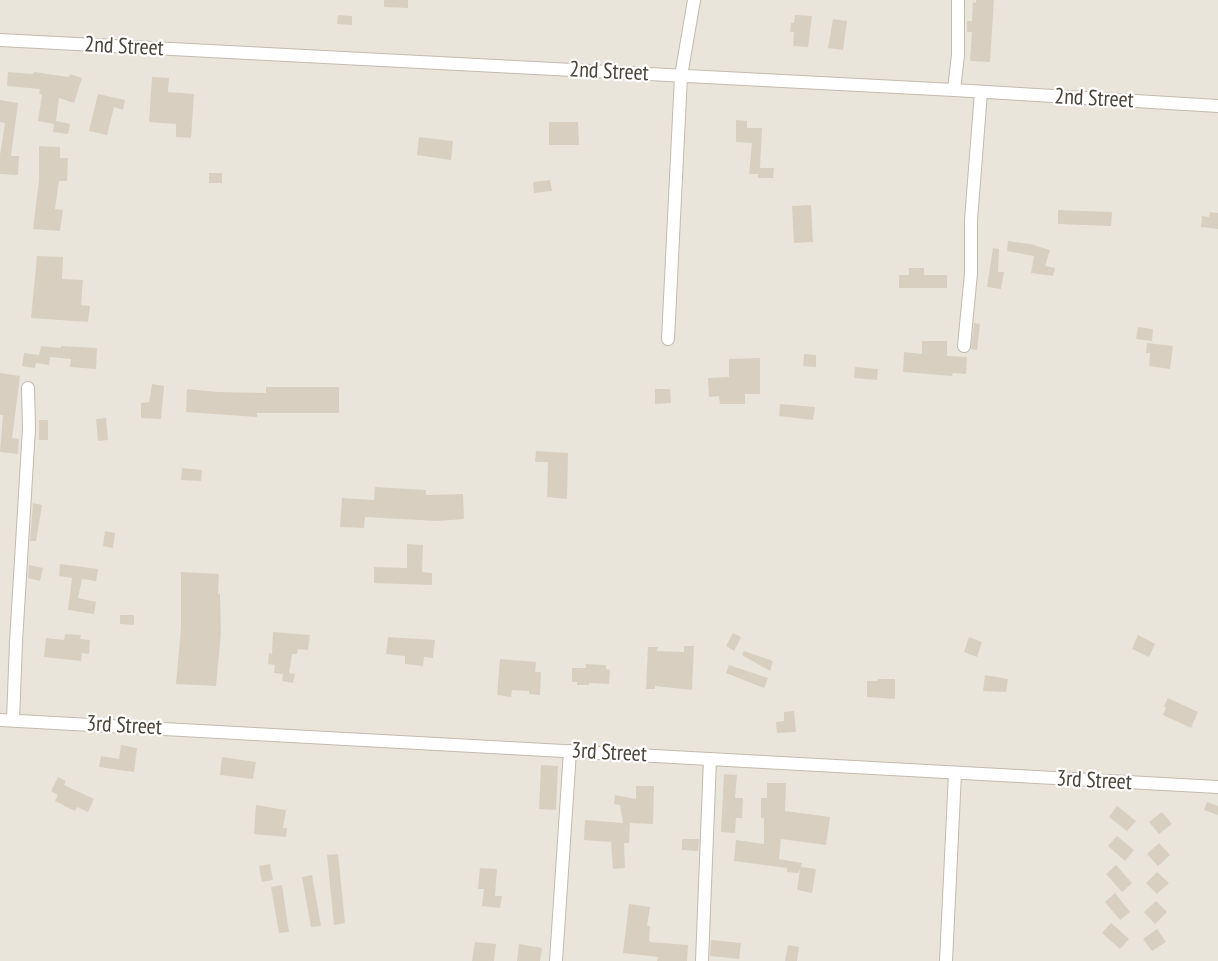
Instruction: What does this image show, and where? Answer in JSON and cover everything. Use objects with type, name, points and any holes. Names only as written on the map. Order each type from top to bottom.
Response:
[{"type":"street","points":[[668,339],[681,76],[694,0]]},
{"type":"street","points":[[954,90],[958,55],[958,0]]},
{"type":"street","name":"2nd Street","points":[[0,40],[1218,106]]},
{"type":"street","points":[[964,346],[971,273],[971,220],[981,92]]},
{"type":"street","points":[[13,720],[29,428],[28,388]]},
{"type":"street","name":"3rd Street","points":[[0,720],[1218,788]]},
{"type":"street","points":[[556,961],[570,751]]},
{"type":"street","points":[[702,961],[710,759]]},
{"type":"street","points":[[946,961],[955,773]]},
{"type":"shaded area","points":[[0,0],[1218,0],[1218,961],[0,961]]},
{"type":"building","points":[[384,0],[408,0],[408,8],[384,7]]},
{"type":"building","points":[[976,0],[994,0],[990,62],[970,61],[972,32],[967,32],[967,21],[972,21],[973,2],[976,3]]},
{"type":"building","points":[[338,15],[352,16],[352,25],[337,24]]},
{"type":"building","points":[[795,15],[812,16],[808,47],[793,46],[794,32],[790,32]]},
{"type":"building","points":[[833,19],[847,21],[843,50],[828,48]]},
{"type":"building","points":[[8,72],[33,74],[34,72],[69,77],[70,74],[82,78],[74,103],[59,98],[56,121],[70,124],[68,134],[53,132],[54,124],[38,121],[42,95],[39,94],[40,89],[7,86]]},
{"type":"building","points":[[152,77],[169,78],[168,92],[194,94],[191,138],[176,137],[176,124],[149,122]]},
{"type":"building","points":[[98,94],[125,100],[123,110],[114,107],[107,135],[89,131]]},
{"type":"building","points":[[0,100],[18,103],[11,156],[19,156],[18,175],[0,174],[0,155],[5,123],[0,122]]},
{"type":"building","points":[[736,120],[747,121],[747,128],[762,128],[760,168],[774,168],[773,178],[758,178],[758,174],[749,174],[752,143],[736,142]]},
{"type":"building","points":[[549,122],[578,122],[579,145],[549,145]]},
{"type":"building","points":[[419,137],[453,141],[451,160],[417,155]]},
{"type":"building","points":[[39,146],[60,147],[60,158],[68,158],[67,181],[59,181],[55,209],[63,210],[60,231],[33,229],[39,180]]},
{"type":"building","points":[[209,173],[222,173],[222,183],[209,183]]},
{"type":"building","points":[[550,180],[552,191],[534,193],[533,182]]},
{"type":"building","points":[[811,205],[813,242],[794,243],[792,206]]},
{"type":"building","points":[[1058,210],[1112,212],[1111,226],[1058,224]]},
{"type":"building","points":[[1210,212],[1218,213],[1218,229],[1201,227],[1202,216],[1209,217]]},
{"type":"building","points":[[1008,241],[1050,250],[1045,266],[1055,268],[1053,276],[1031,273],[1034,256],[1007,251]]},
{"type":"building","points":[[993,248],[999,249],[998,272],[1004,272],[1001,289],[987,287]]},
{"type":"building","points":[[37,256],[63,257],[62,279],[83,280],[81,305],[90,306],[88,322],[31,318]]},
{"type":"building","points":[[909,268],[924,268],[924,275],[947,275],[947,288],[899,288],[899,275],[909,275]]},
{"type":"building","points":[[974,323],[980,324],[977,350],[971,349]]},
{"type":"building","points":[[1138,327],[1153,329],[1152,341],[1136,339]]},
{"type":"building","points":[[922,341],[947,341],[947,356],[967,357],[966,374],[953,373],[952,376],[903,372],[904,352],[922,354]]},
{"type":"building","points":[[1147,343],[1173,346],[1170,369],[1149,366],[1150,353],[1146,353]]},
{"type":"building","points":[[41,346],[97,348],[96,369],[70,367],[71,359],[50,357],[49,365],[36,363],[35,368],[22,366],[24,353],[39,355]]},
{"type":"building","points":[[804,354],[816,355],[816,367],[803,366]]},
{"type":"building","points":[[760,358],[760,394],[745,394],[745,404],[720,404],[719,396],[709,397],[708,378],[729,377],[729,359]]},
{"type":"building","points":[[855,367],[878,369],[877,380],[854,378]]},
{"type":"building","points":[[0,373],[20,376],[12,438],[19,439],[18,454],[0,452],[3,415],[0,415]]},
{"type":"building","points":[[152,384],[164,386],[161,419],[141,418],[141,403],[149,402]]},
{"type":"building","points":[[266,387],[339,387],[339,413],[257,413],[257,417],[186,412],[187,389],[266,393]]},
{"type":"building","points":[[655,389],[670,389],[671,403],[655,404]]},
{"type":"building","points":[[780,404],[815,407],[813,420],[779,416]]},
{"type":"building","points":[[106,418],[108,440],[98,441],[96,419]]},
{"type":"building","points":[[39,420],[48,420],[48,440],[39,440]]},
{"type":"building","points":[[536,451],[568,453],[567,499],[547,497],[548,462],[535,462]]},
{"type":"building","points":[[182,468],[202,470],[201,481],[181,480]]},
{"type":"building","points":[[375,487],[426,490],[426,495],[463,494],[464,519],[437,521],[365,517],[364,528],[340,527],[342,498],[374,500]]},
{"type":"building","points":[[33,503],[42,505],[36,541],[30,541]]},
{"type":"building","points":[[105,531],[115,533],[113,548],[103,546]]},
{"type":"building","points":[[407,544],[423,545],[422,572],[432,573],[432,585],[374,583],[374,567],[407,568]]},
{"type":"building","points":[[60,564],[98,569],[96,581],[82,579],[78,598],[96,602],[94,614],[68,610],[72,578],[59,576]]},
{"type":"building","points":[[29,565],[43,568],[40,581],[28,578]]},
{"type":"building","points":[[181,572],[219,574],[221,633],[216,686],[176,684],[181,628]]},
{"type":"building","points":[[120,615],[134,615],[134,625],[120,624]]},
{"type":"building","points":[[273,632],[310,635],[308,650],[298,649],[297,654],[292,654],[289,673],[295,674],[293,683],[282,681],[283,674],[274,673],[275,665],[268,664],[269,653],[272,654]]},
{"type":"building","points":[[733,633],[741,637],[734,651],[726,646]]},
{"type":"building","points":[[65,634],[81,635],[80,639],[90,640],[89,654],[82,653],[81,661],[44,657],[46,638],[64,640]]},
{"type":"building","points":[[1138,635],[1155,644],[1149,657],[1132,649]]},
{"type":"building","points":[[388,637],[435,640],[433,658],[424,657],[423,666],[405,664],[405,656],[386,654]]},
{"type":"building","points":[[969,637],[982,642],[977,657],[964,652]]},
{"type":"building","points":[[684,646],[694,646],[692,690],[655,686],[655,689],[646,689],[648,647],[658,647],[657,651],[684,652]]},
{"type":"building","points":[[744,651],[773,661],[770,671],[742,655]]},
{"type":"building","points":[[500,659],[536,662],[535,672],[541,672],[540,695],[529,694],[529,691],[512,690],[511,697],[497,695]]},
{"type":"building","points":[[586,664],[606,665],[606,669],[610,670],[609,684],[577,685],[577,682],[572,682],[572,668],[586,668]]},
{"type":"building","points":[[729,665],[768,678],[764,688],[726,673]]},
{"type":"building","points":[[985,675],[1008,679],[1006,692],[983,691]]},
{"type":"building","points":[[878,679],[895,679],[895,699],[867,697],[867,681],[878,681]]},
{"type":"building","points":[[1168,698],[1198,712],[1191,728],[1163,715]]},
{"type":"building","points":[[794,711],[796,732],[777,733],[776,722],[784,721],[784,712]]},
{"type":"building","points":[[121,745],[137,748],[134,772],[99,767],[101,756],[119,759]]},
{"type":"building","points":[[222,757],[256,762],[253,779],[220,775]]},
{"type":"building","points":[[541,765],[558,766],[556,810],[539,809]]},
{"type":"building","points":[[724,774],[737,775],[735,798],[743,798],[742,818],[736,818],[735,833],[721,832]]},
{"type":"building","points":[[58,777],[66,781],[64,785],[94,799],[88,812],[77,807],[75,811],[55,801],[58,795],[51,791]]},
{"type":"building","points":[[767,783],[786,783],[785,811],[830,817],[826,845],[781,839],[779,859],[802,863],[801,867],[816,869],[812,893],[797,890],[800,870],[798,873],[787,872],[787,868],[734,861],[736,840],[764,844],[761,798],[767,798]]},
{"type":"building","points":[[636,786],[654,786],[653,824],[630,823],[629,843],[624,843],[625,868],[613,869],[611,842],[584,840],[585,820],[623,823],[620,805],[614,804],[615,795],[636,799]]},
{"type":"building","points":[[1207,802],[1218,806],[1218,815],[1204,810]]},
{"type":"building","points":[[256,805],[286,810],[283,828],[287,828],[286,837],[254,834]]},
{"type":"building","points":[[1117,806],[1136,821],[1127,831],[1109,817]]},
{"type":"building","points":[[1162,812],[1172,824],[1159,834],[1149,822]]},
{"type":"building","points":[[1117,836],[1134,850],[1125,861],[1108,846]]},
{"type":"building","points":[[682,839],[699,839],[698,851],[682,850]]},
{"type":"building","points":[[1159,843],[1170,855],[1158,866],[1147,854]]},
{"type":"building","points":[[338,854],[345,923],[334,925],[327,855]]},
{"type":"building","points":[[270,864],[273,880],[262,882],[259,866]]},
{"type":"building","points":[[1116,865],[1132,883],[1122,892],[1106,874]]},
{"type":"building","points":[[480,868],[497,869],[495,896],[502,896],[500,908],[482,906],[484,889],[478,889]]},
{"type":"building","points":[[1157,872],[1169,883],[1157,894],[1146,883]]},
{"type":"building","points":[[312,875],[321,926],[311,927],[302,877]]},
{"type":"building","points":[[282,885],[289,932],[279,933],[271,887]]},
{"type":"building","points":[[1115,893],[1130,912],[1120,920],[1105,902]]},
{"type":"building","points":[[1156,901],[1167,912],[1155,924],[1144,912]]},
{"type":"building","points":[[629,904],[650,907],[647,926],[650,926],[650,942],[688,945],[687,961],[657,961],[658,957],[623,953]]},
{"type":"building","points":[[1111,923],[1129,939],[1120,949],[1102,933]]},
{"type":"building","points":[[1157,929],[1166,942],[1152,951],[1143,939]]},
{"type":"building","points":[[711,940],[741,943],[739,959],[710,956]]},
{"type":"building","points":[[475,942],[496,944],[494,961],[472,961]]},
{"type":"building","points":[[519,944],[542,948],[540,961],[517,961]]},
{"type":"building","points":[[788,945],[799,947],[797,961],[785,961]]}]
